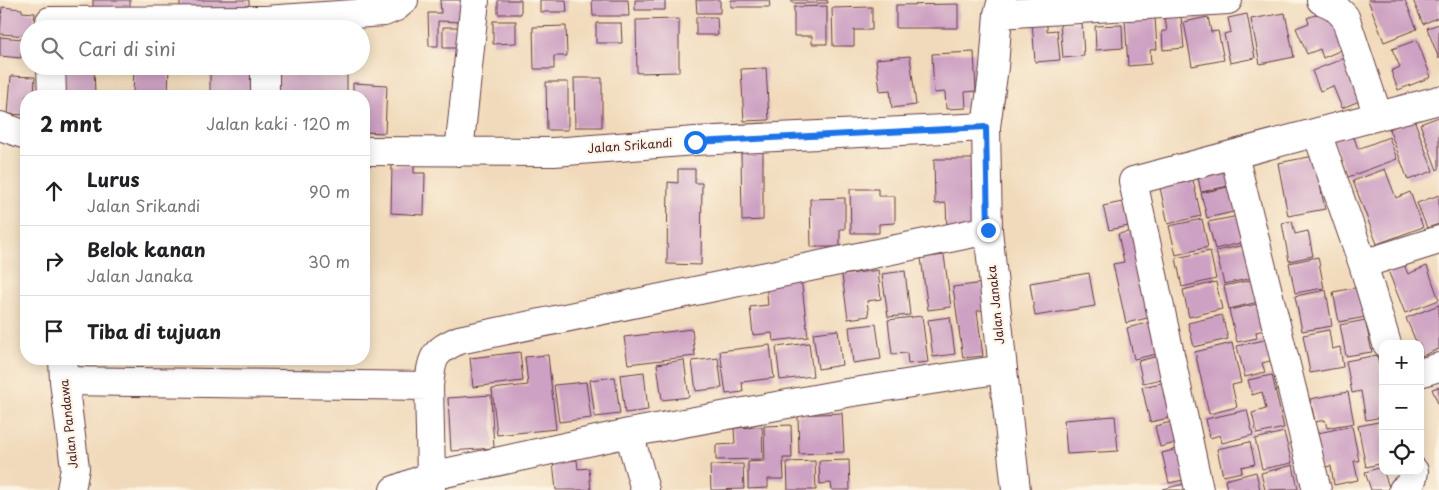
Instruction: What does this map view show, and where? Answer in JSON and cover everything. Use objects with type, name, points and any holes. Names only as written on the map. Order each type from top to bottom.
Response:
[{"type":"street","points":[[305,20],[384,12],[396,7],[404,0]]},
{"type":"street","points":[[460,152],[476,0]]},
{"type":"street","points":[[1000,7],[1228,0]]},
{"type":"street","points":[[1321,0],[1334,6],[1345,17],[1378,116]]},
{"type":"street","name":"Jalan Janaka","points":[[1000,7],[986,127],[988,230],[1016,490]]},
{"type":"street","points":[[50,17],[142,20]]},
{"type":"street","points":[[51,75],[52,90]]},
{"type":"street","points":[[265,75],[265,90]]},
{"type":"street","points":[[1199,490],[1133,181],[1439,100]]},
{"type":"street","points":[[0,126],[20,133]]},
{"type":"street","name":"Jalan Srikandi","points":[[370,151],[554,152],[695,142],[986,127]]},
{"type":"street","points":[[1317,133],[1363,264],[1386,340]]},
{"type":"street","points":[[1234,155],[1317,490]]},
{"type":"street","points":[[431,483],[429,386],[431,364],[443,347],[459,340],[988,230]]},
{"type":"street","points":[[1363,264],[1439,240]]},
{"type":"street","points":[[1424,372],[1439,367]]},
{"type":"street","points":[[394,490],[431,483],[629,433],[847,393],[1003,369]]},
{"type":"street","points":[[64,370],[429,386]]},
{"type":"street","name":"Jalan Pandawa","points":[[64,370],[75,468],[71,490]]},
{"type":"street","points":[[629,433],[645,490]]},
{"type":"street","points":[[1403,490],[1413,480],[1414,475]]},
{"type":"building","points":[[93,0],[130,0],[130,15],[93,16]]},
{"type":"building","points":[[180,0],[249,0],[249,12],[180,12]]},
{"type":"building","points":[[440,0],[463,0],[463,22],[438,21],[438,46],[429,46],[428,13],[441,13]]},
{"type":"building","points":[[498,0],[521,0],[521,14],[498,14]]},
{"type":"building","points":[[540,0],[566,0],[567,12],[540,12]]},
{"type":"building","points":[[592,0],[628,0],[629,16],[593,16]]},
{"type":"building","points":[[635,0],[665,0],[665,10],[635,10]]},
{"type":"building","points":[[696,0],[720,0],[720,13],[697,13]]},
{"type":"building","points":[[731,0],[769,0],[770,7],[731,7]]},
{"type":"building","points":[[792,0],[827,0],[828,3],[792,3]]},
{"type":"building","points":[[1368,0],[1405,0],[1417,29],[1384,42]]},
{"type":"building","points":[[1413,0],[1439,0],[1439,17],[1423,24]]},
{"type":"building","points":[[958,4],[958,28],[896,28],[896,5]]},
{"type":"building","points":[[827,6],[827,44],[812,44],[812,36],[794,36],[794,7]]},
{"type":"building","points":[[2,7],[22,9],[22,12],[35,13],[35,20],[20,20],[20,35],[0,34]]},
{"type":"building","points":[[872,7],[872,30],[854,30],[854,46],[833,46],[832,8]]},
{"type":"building","points":[[1328,10],[1344,49],[1323,58],[1320,49],[1307,54],[1296,28],[1309,23],[1307,18]]},
{"type":"building","points":[[1285,13],[1294,57],[1260,64],[1251,19]]},
{"type":"building","points":[[1247,14],[1255,58],[1230,63],[1224,34],[1231,32],[1228,18]]},
{"type":"building","points":[[696,17],[717,17],[718,35],[696,35]]},
{"type":"building","points":[[1155,17],[1157,49],[1150,50],[1151,64],[1128,66],[1125,19]]},
{"type":"building","points":[[1181,17],[1184,48],[1163,50],[1162,31],[1167,31],[1165,18]]},
{"type":"building","points":[[1208,17],[1211,32],[1218,31],[1224,60],[1192,66],[1184,22]]},
{"type":"building","points":[[679,19],[679,72],[637,73],[636,20]]},
{"type":"building","points":[[1047,20],[1047,31],[1057,30],[1060,60],[1035,62],[1032,21]]},
{"type":"building","points":[[493,21],[516,21],[516,43],[493,44]]},
{"type":"building","points":[[1082,22],[1084,56],[1063,58],[1060,23]]},
{"type":"building","points":[[596,23],[621,23],[622,43],[596,43]]},
{"type":"building","points":[[1439,24],[1439,59],[1427,28]]},
{"type":"building","points":[[1122,25],[1123,48],[1096,50],[1095,26]]},
{"type":"building","points":[[566,26],[567,56],[554,56],[554,69],[534,69],[533,27]]},
{"type":"building","points":[[443,27],[468,27],[468,48],[443,48]]},
{"type":"building","points":[[0,37],[20,39],[20,58],[0,56]]},
{"type":"building","points":[[1417,40],[1431,77],[1398,90],[1391,71],[1400,67],[1392,49]]},
{"type":"building","points":[[974,52],[976,91],[965,92],[966,108],[946,109],[945,92],[934,93],[932,54]]},
{"type":"building","points":[[910,56],[916,105],[892,108],[890,90],[880,91],[876,59]]},
{"type":"building","points":[[1350,56],[1367,98],[1342,108],[1333,86],[1320,91],[1312,71]]},
{"type":"building","points":[[766,68],[769,120],[744,121],[741,69]]},
{"type":"building","points":[[60,75],[94,75],[95,90],[61,90]]},
{"type":"building","points":[[134,75],[169,75],[168,90],[133,90]]},
{"type":"building","points":[[210,75],[253,75],[253,90],[210,90]]},
{"type":"building","points":[[276,75],[347,75],[347,90],[277,90]]},
{"type":"building","points":[[11,76],[35,77],[34,90],[20,90],[20,115],[8,114]]},
{"type":"building","points":[[574,78],[602,78],[602,127],[575,127]]},
{"type":"building","points":[[546,82],[568,82],[568,130],[547,130]]},
{"type":"building","points":[[353,83],[387,85],[385,133],[370,132],[370,90],[353,90]]},
{"type":"building","points":[[1439,117],[1439,169],[1437,170],[1420,124]]},
{"type":"building","points":[[1414,119],[1433,171],[1408,180],[1389,129]]},
{"type":"building","points":[[1352,132],[1358,149],[1389,137],[1397,159],[1348,177],[1333,139]]},
{"type":"building","points":[[741,152],[763,152],[763,220],[742,221]]},
{"type":"building","points":[[1314,156],[1325,209],[1288,216],[1278,163]]},
{"type":"building","points":[[934,159],[976,159],[977,230],[947,230],[946,203],[935,204]]},
{"type":"building","points":[[1232,164],[1237,184],[1201,192],[1197,172]]},
{"type":"building","points":[[392,165],[414,165],[414,173],[425,173],[424,215],[391,213]]},
{"type":"building","points":[[678,169],[695,169],[695,183],[702,183],[701,265],[667,264],[668,182],[678,183]]},
{"type":"building","points":[[1385,169],[1396,198],[1410,192],[1423,227],[1377,244],[1353,181]]},
{"type":"building","points":[[1193,180],[1201,216],[1168,224],[1160,188]]},
{"type":"building","points":[[1236,185],[1242,210],[1207,218],[1201,193]]},
{"type":"building","points":[[850,189],[878,189],[878,196],[895,196],[895,223],[879,224],[879,233],[851,233]]},
{"type":"building","points":[[1439,195],[1439,224],[1427,228],[1417,203]]},
{"type":"building","points":[[845,198],[845,229],[840,229],[840,247],[811,247],[810,199]]},
{"type":"building","points":[[1132,200],[1138,224],[1109,230],[1103,206]]},
{"type":"building","points":[[1243,215],[1249,241],[1215,249],[1208,222]]},
{"type":"building","points":[[1202,219],[1208,247],[1176,255],[1169,226]]},
{"type":"building","points":[[1292,221],[1295,234],[1308,231],[1313,256],[1289,261],[1282,223]]},
{"type":"building","points":[[1137,230],[1156,316],[1126,323],[1113,264],[1124,262],[1118,234]]},
{"type":"building","points":[[1249,244],[1257,277],[1224,284],[1216,251]]},
{"type":"building","points":[[1210,251],[1216,279],[1182,287],[1176,258]]},
{"type":"building","points":[[944,255],[951,307],[928,310],[921,258]]},
{"type":"building","points":[[1318,257],[1324,288],[1295,293],[1289,263]]},
{"type":"building","points":[[1403,262],[1408,274],[1427,266],[1439,300],[1405,313],[1387,268]]},
{"type":"building","points":[[878,270],[881,299],[867,301],[869,316],[848,319],[842,275]]},
{"type":"building","points":[[905,271],[910,315],[888,317],[882,274]]},
{"type":"building","points":[[1089,273],[1095,306],[1035,316],[1030,283]]},
{"type":"building","points":[[801,278],[808,337],[773,341],[772,333],[753,335],[750,307],[768,305],[766,282]]},
{"type":"building","points":[[1257,279],[1262,301],[1229,309],[1224,286]]},
{"type":"building","points":[[1216,282],[1222,309],[1189,317],[1183,290]]},
{"type":"building","points":[[983,283],[986,310],[977,311],[983,356],[963,358],[953,287]]},
{"type":"building","points":[[1360,287],[1366,317],[1339,322],[1333,292]]},
{"type":"building","points":[[1326,290],[1332,326],[1302,331],[1295,296]]},
{"type":"building","points":[[1262,303],[1269,329],[1256,332],[1257,338],[1237,342],[1229,310]]},
{"type":"building","points":[[1439,305],[1439,349],[1424,355],[1424,340],[1415,340],[1406,318]]},
{"type":"building","points":[[1222,315],[1228,339],[1194,347],[1188,323]]},
{"type":"building","points":[[922,316],[928,362],[908,364],[907,353],[892,354],[888,320]]},
{"type":"building","points":[[950,317],[955,354],[933,357],[928,320]]},
{"type":"building","points":[[1159,320],[1166,352],[1134,359],[1127,328]]},
{"type":"building","points":[[1365,320],[1372,352],[1346,356],[1340,325]]},
{"type":"building","points":[[876,324],[881,359],[853,363],[849,327]]},
{"type":"building","points":[[692,329],[695,356],[628,364],[624,337]]},
{"type":"building","points":[[838,330],[842,365],[818,369],[813,333]]},
{"type":"building","points":[[1329,330],[1332,349],[1340,347],[1343,367],[1310,373],[1303,335]]},
{"type":"building","points":[[1269,339],[1274,360],[1262,363],[1265,372],[1245,377],[1237,346]]},
{"type":"building","points":[[809,343],[813,376],[780,380],[776,347]]},
{"type":"building","points":[[1232,343],[1241,383],[1232,385],[1237,407],[1209,414],[1195,352]]},
{"type":"building","points":[[770,345],[774,378],[742,382],[743,392],[726,394],[720,351]]},
{"type":"building","points":[[520,352],[523,381],[473,387],[470,358]]},
{"type":"building","points":[[1166,354],[1171,377],[1143,383],[1138,361]]},
{"type":"building","points":[[548,355],[556,429],[497,435],[492,389],[528,385],[525,357]]},
{"type":"building","points":[[1377,355],[1379,365],[1379,418],[1366,420],[1361,391],[1352,393],[1346,361]]},
{"type":"building","points":[[718,358],[722,388],[696,391],[692,361]]},
{"type":"building","points":[[684,360],[689,397],[662,400],[657,364]]},
{"type":"building","points":[[644,372],[648,410],[625,413],[620,375]]},
{"type":"building","points":[[1272,375],[1284,428],[1257,434],[1252,413],[1266,409],[1262,392],[1252,395],[1248,380]]},
{"type":"building","points":[[615,377],[620,414],[595,417],[590,380]]},
{"type":"building","points":[[1171,381],[1179,416],[1150,422],[1142,387]]},
{"type":"building","points":[[586,382],[591,418],[559,422],[554,385]]},
{"type":"building","points":[[1439,387],[1439,406],[1432,389]]},
{"type":"building","points":[[1348,392],[1354,423],[1327,428],[1325,420],[1315,422],[1310,399]]},
{"type":"building","points":[[491,395],[494,448],[451,451],[448,398]]},
{"type":"building","points":[[1247,410],[1253,435],[1222,443],[1220,435],[1210,438],[1206,419]]},
{"type":"building","points":[[842,413],[844,452],[799,454],[798,415]]},
{"type":"building","points":[[1115,416],[1118,451],[1067,454],[1064,420]]},
{"type":"building","points":[[1179,420],[1184,441],[1160,447],[1155,426]]},
{"type":"building","points":[[1379,422],[1379,464],[1366,467],[1358,426]]},
{"type":"building","points":[[791,425],[792,458],[783,458],[784,479],[768,479],[768,488],[748,489],[748,462],[765,461],[764,426]]},
{"type":"building","points":[[1352,426],[1359,461],[1354,461],[1358,480],[1334,485],[1331,466],[1320,468],[1313,434]]},
{"type":"building","points":[[762,427],[763,459],[716,460],[716,445],[735,444],[734,428]]},
{"type":"building","points":[[1284,432],[1292,463],[1262,469],[1255,439]]},
{"type":"building","points":[[1250,442],[1255,464],[1241,467],[1242,472],[1223,476],[1217,449]]},
{"type":"building","points":[[1181,448],[1188,479],[1169,483],[1162,453]]},
{"type":"building","points":[[577,460],[578,469],[589,468],[591,490],[556,490],[553,462]]},
{"type":"building","points":[[849,460],[850,490],[832,490],[831,483],[820,484],[819,461]]},
{"type":"building","points":[[815,461],[816,490],[788,490],[787,462]]},
{"type":"building","points":[[743,464],[744,489],[711,490],[710,465]]},
{"type":"building","points":[[1293,465],[1298,489],[1265,490],[1261,473]]},
{"type":"building","points":[[1379,468],[1379,475],[1385,475],[1390,490],[1371,490],[1365,472]]},
{"type":"building","points":[[1256,472],[1260,490],[1227,490],[1225,480]]},
{"type":"building","points":[[1193,482],[1195,490],[1163,490],[1163,489]]},
{"type":"route","points":[[695,142],[986,127],[988,230]]}]
